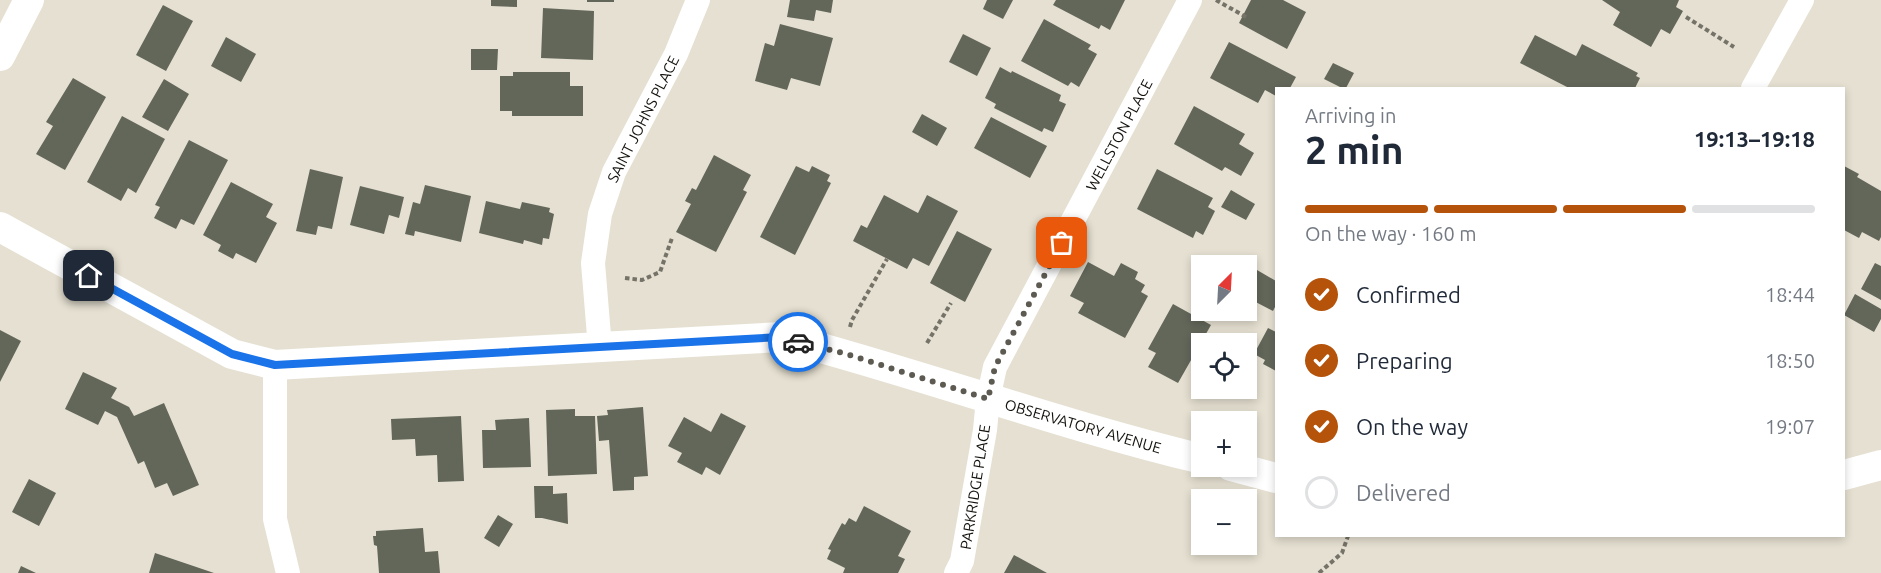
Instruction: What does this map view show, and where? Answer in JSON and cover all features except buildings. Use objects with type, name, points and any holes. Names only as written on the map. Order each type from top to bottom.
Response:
[{"type":"street","points":[[0,56],[29,0]]},
{"type":"street","name":"SAINT JOHNS PLACE","points":[[600,348],[593,263],[600,214],[614,172],[676,54],[698,0]]},
{"type":"street","name":"WELLSTON PLACE","points":[[988,399],[995,367],[1190,0]]},
{"type":"street","points":[[1754,87],[1802,0]]},
{"type":"street","name":"OBSERVATORY AVENUE","points":[[0,227],[232,354],[275,365],[781,337],[843,353],[988,399],[1191,456]]},
{"type":"street","points":[[275,365],[275,519],[288,573]]},
{"type":"street","name":"PARKRIDGE PLACE","points":[[956,573],[962,561],[985,430],[988,399]]},
{"type":"street","points":[[1845,475],[1881,465]]},
{"type":"street","points":[[1257,473],[1275,478]]},
{"type":"path","points":[[1216,0],[1246,17]]},
{"type":"path","points":[[1686,17],[1734,47]]},
{"type":"path","points":[[625,278],[642,280],[660,272],[672,238]]},
{"type":"path","points":[[843,353],[852,320],[887,259]]},
{"type":"path","points":[[927,343],[951,303]]},
{"type":"path","points":[[1319,573],[1342,553],[1348,537]]},
{"type":"way so far","points":[[798,342],[843,353],[988,399],[995,367],[1062,243]]},
{"type":"route","points":[[89,276],[232,354],[275,365],[781,337],[798,342]]}]
